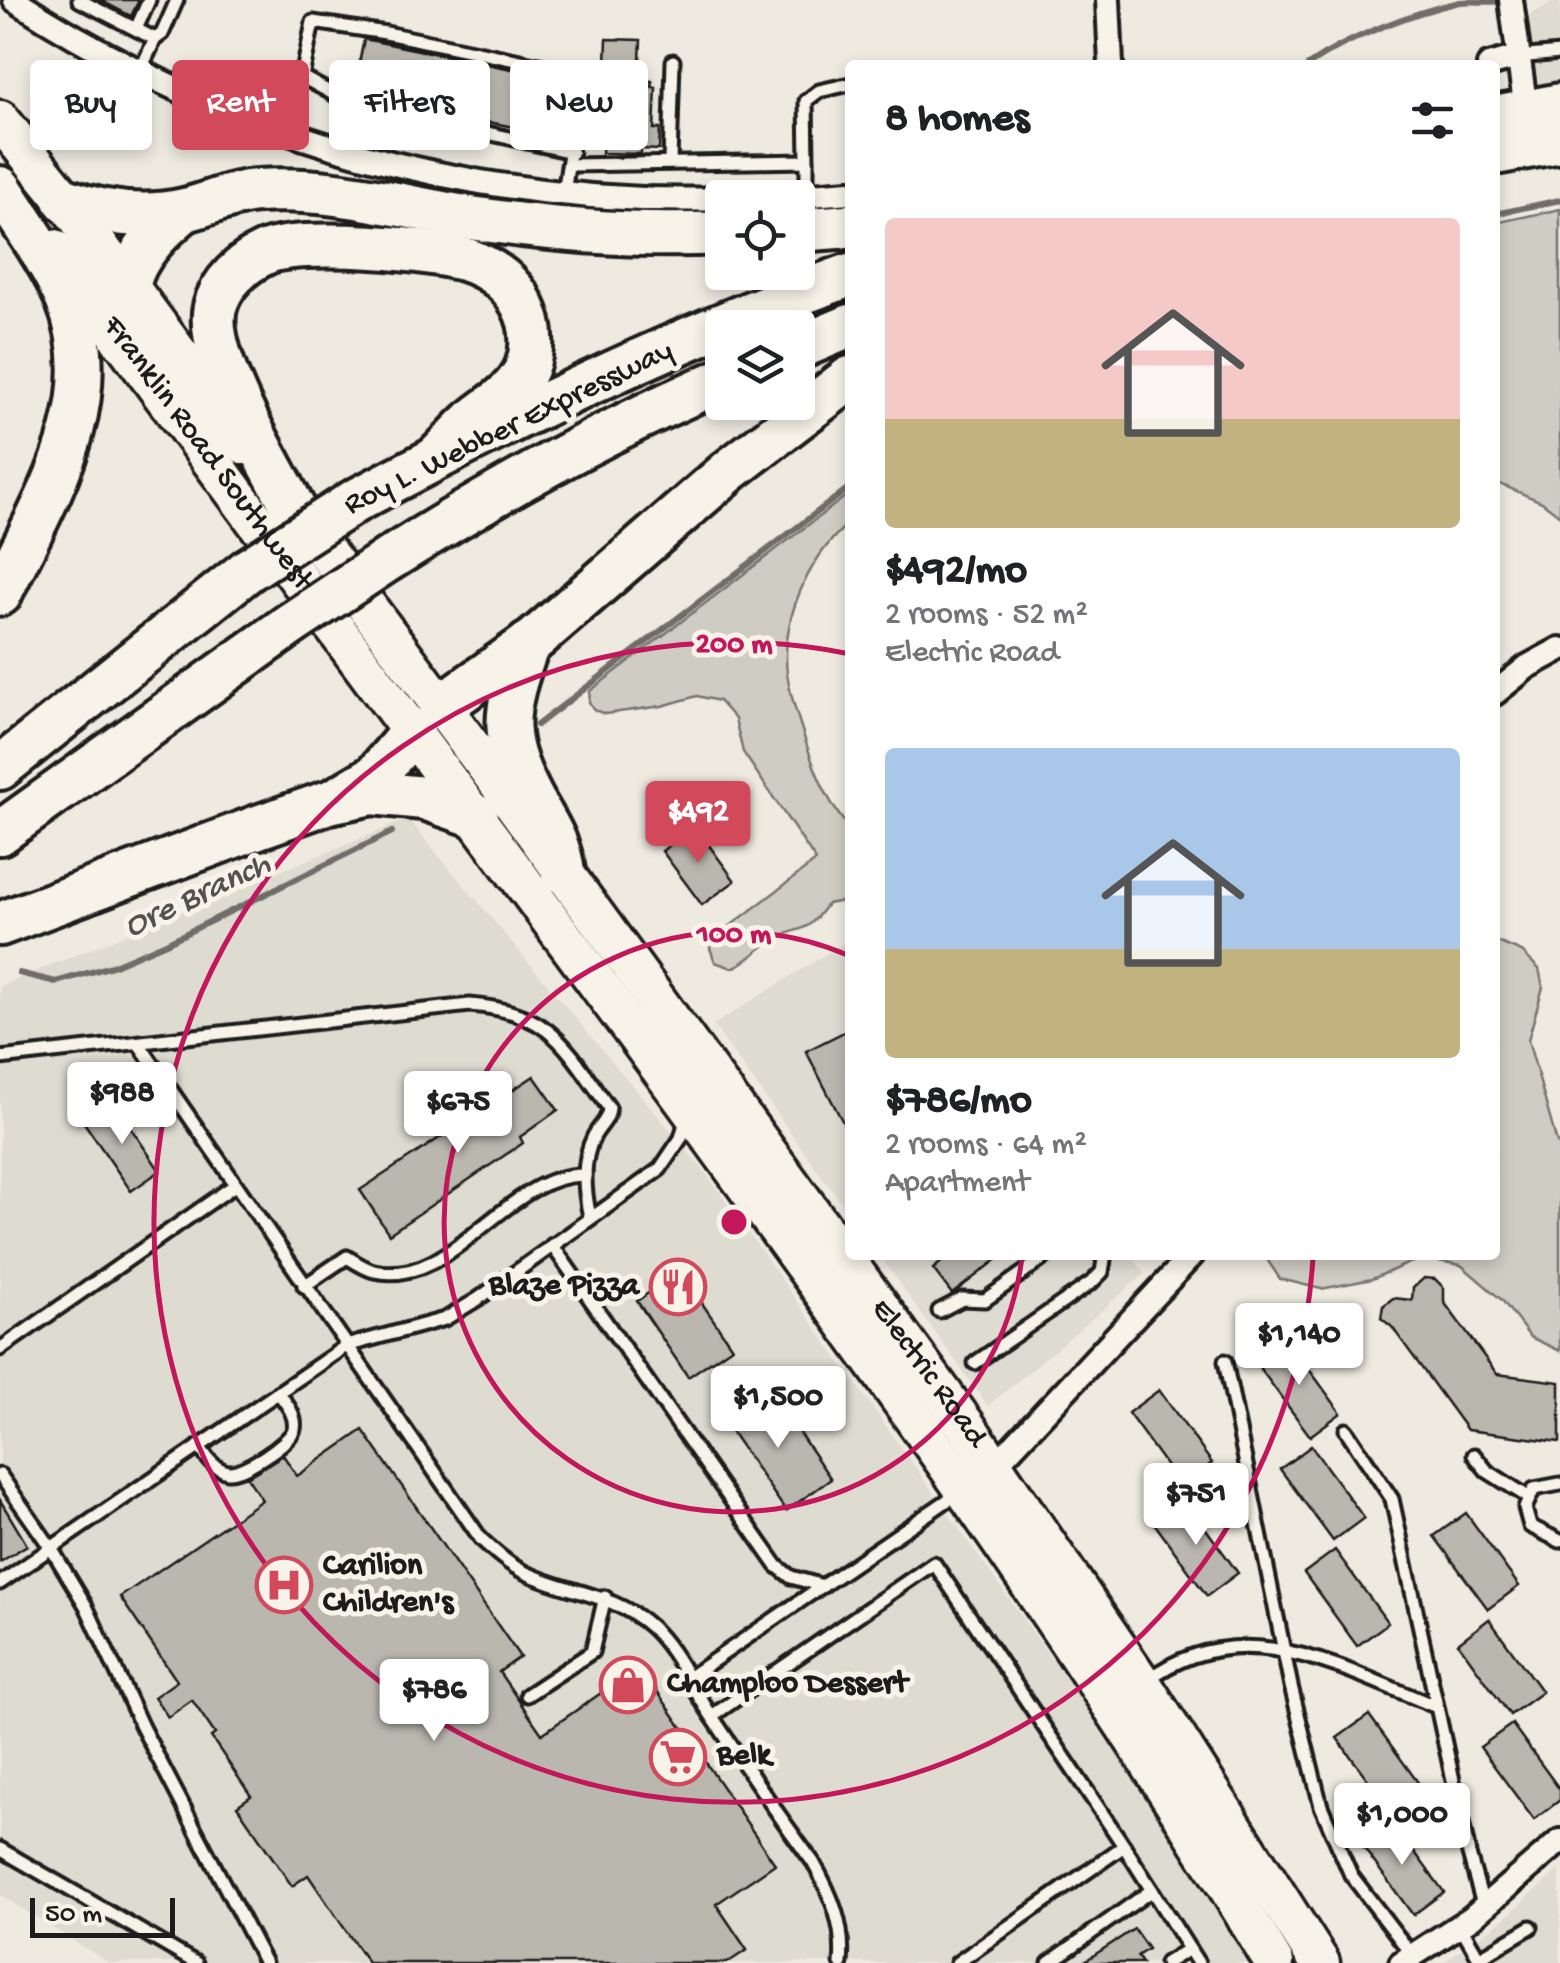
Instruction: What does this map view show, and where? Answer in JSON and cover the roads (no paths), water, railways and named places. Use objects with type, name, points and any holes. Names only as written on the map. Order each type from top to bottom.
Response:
[{"type":"highway","points":[[0,188],[67,299],[81,354],[75,426],[60,467],[0,594]]},
{"type":"highway","points":[[65,200],[111,214],[186,210],[253,191],[289,189],[570,230],[705,233]]},
{"type":"highway","points":[[121,337],[126,283],[147,244],[186,210]]},
{"type":"highway","points":[[815,217],[845,225]]},
{"type":"highway","points":[[294,509],[226,374],[212,324],[222,290],[235,274],[267,252],[291,246],[451,256],[474,262],[513,288],[530,326],[529,362],[497,406],[476,418],[437,457]]},
{"type":"highway","name":"Roy L. Webber Expressway","points":[[0,768],[248,570],[355,501],[437,457],[721,326],[845,277]]},
{"type":"highway","points":[[815,341],[845,328]]},
{"type":"highway","points":[[329,802],[375,776],[426,719],[528,644],[730,470],[845,382]]},
{"type":"highway","name":"Roy L. Webber Expressway","points":[[0,833],[292,624],[451,520],[705,388]]},
{"type":"highway","points":[[528,644],[514,683],[508,738],[515,768],[560,848],[563,872]]},
{"type":"highway","points":[[0,924],[329,802],[372,792],[424,798],[476,816]]},
{"type":"main road","points":[[0,120],[65,200],[294,509],[426,719]]},
{"type":"main road","name":"Franklin Road Southwest","points":[[0,175],[121,337],[426,719]]},
{"type":"main road","name":"Electric Road","points":[[426,719],[476,816],[688,1107],[1142,1684],[1320,1963]]},
{"type":"main road","name":"Electric Road","points":[[426,719],[563,872],[980,1478],[1274,1963]]},
{"type":"street","points":[[1108,0],[1111,60]]},
{"type":"street","points":[[22,2],[120,60]]},
{"type":"street","points":[[1512,9],[1528,129]]},
{"type":"street","points":[[1500,62],[1518,58]]},
{"type":"street","points":[[152,77],[243,116],[405,166],[483,182],[564,192],[621,198],[705,199]]},
{"type":"street","points":[[815,207],[845,194]]},
{"type":"street","points":[[1500,689],[1527,667],[1560,649]]},
{"type":"street","points":[[980,1478],[1187,1260]]},
{"type":"street","points":[[1407,1960],[1484,1908],[1560,1842]]},
{"type":"lane","points":[[79,0],[155,38]]},
{"type":"lane","points":[[136,29],[149,0]]},
{"type":"lane","points":[[145,60],[178,0]]},
{"type":"lane","points":[[329,92],[302,77],[312,22],[386,32],[582,74],[564,192]]},
{"type":"lane","points":[[1518,58],[1560,53]]},
{"type":"lane","points":[[670,162],[674,61]]},
{"type":"lane","points":[[805,180],[806,101],[819,91],[845,85]]},
{"type":"lane","points":[[490,135],[572,159],[807,161]]},
{"type":"lane","points":[[0,1058],[470,1005],[521,1014],[535,1020],[564,1044],[609,1108],[608,1117],[594,1136],[585,1175],[590,1217]]},
{"type":"lane","points":[[139,1044],[482,1539],[524,1572],[605,1597],[652,1628],[813,1862],[828,1889],[840,1926],[842,1963]]},
{"type":"lane","points":[[0,1582],[346,1346],[445,1319],[660,1169],[681,1138],[688,1107]]},
{"type":"lane","points":[[304,1286],[347,1258],[371,1271],[396,1273],[430,1264],[543,1182],[565,1174],[585,1175]]},
{"type":"lane","points":[[0,1349],[235,1185]]},
{"type":"lane","points":[[552,1245],[776,1566],[791,1577],[824,1586]]},
{"type":"lane","points":[[939,1311],[962,1299],[985,1300],[1041,1260]]},
{"type":"lane","points":[[976,1363],[1092,1282],[1102,1272],[1104,1260]]},
{"type":"lane","points":[[1224,1361],[1321,1806],[1351,1875],[1407,1960]]},
{"type":"lane","points":[[199,1446],[211,1464],[224,1472],[238,1472],[285,1442],[294,1430],[292,1414],[278,1392]]},
{"type":"lane","points":[[1346,1430],[1392,1499],[1468,1854],[1484,1908]]},
{"type":"lane","points":[[1474,1455],[1488,1471],[1528,1497]]},
{"type":"lane","points":[[0,1475],[52,1548],[86,1606],[142,1727],[265,1963]]},
{"type":"lane","points":[[688,1678],[980,1478]]},
{"type":"lane","points":[[1560,1484],[1544,1485],[1528,1497],[1525,1508],[1530,1526],[1560,1541]]},
{"type":"lane","points":[[712,1716],[934,1563],[1198,1963]]},
{"type":"lane","points":[[528,1695],[592,1652],[605,1597]]},
{"type":"lane","points":[[1142,1684],[1174,1663],[1204,1652],[1254,1646],[1284,1649],[1438,1707]]},
{"type":"lane","points":[[957,1963],[974,1958],[1124,1846]]},
{"type":"lane","points":[[0,1849],[196,1963]]},
{"type":"lane","points":[[1049,1963],[1152,1890]]},
{"type":"lane","points":[[1460,1925],[1480,1960],[1531,1927]]},
{"type":"lane","points":[[1166,1963],[1188,1949]]},
{"type":"waterway","name":"Ore Branch","points":[[1316,60],[1381,27],[1421,13],[1460,2],[1506,0]]},
{"type":"waterway","points":[[1500,213],[1560,200]]},
{"type":"waterway","name":"Ore Branch","points":[[537,725],[845,491]]},
{"type":"waterway","name":"Ore Branch","points":[[19,973],[56,982],[112,966],[392,832]]},
{"type":"place","name":"Blaze Pizza","points":[[678,1287]]},
{"type":"place","name":"Carilion Children's","points":[[284,1585]]},
{"type":"place","name":"Champloo Dessert","points":[[628,1685]]},
{"type":"place","name":"Belk","points":[[678,1757]]}]
